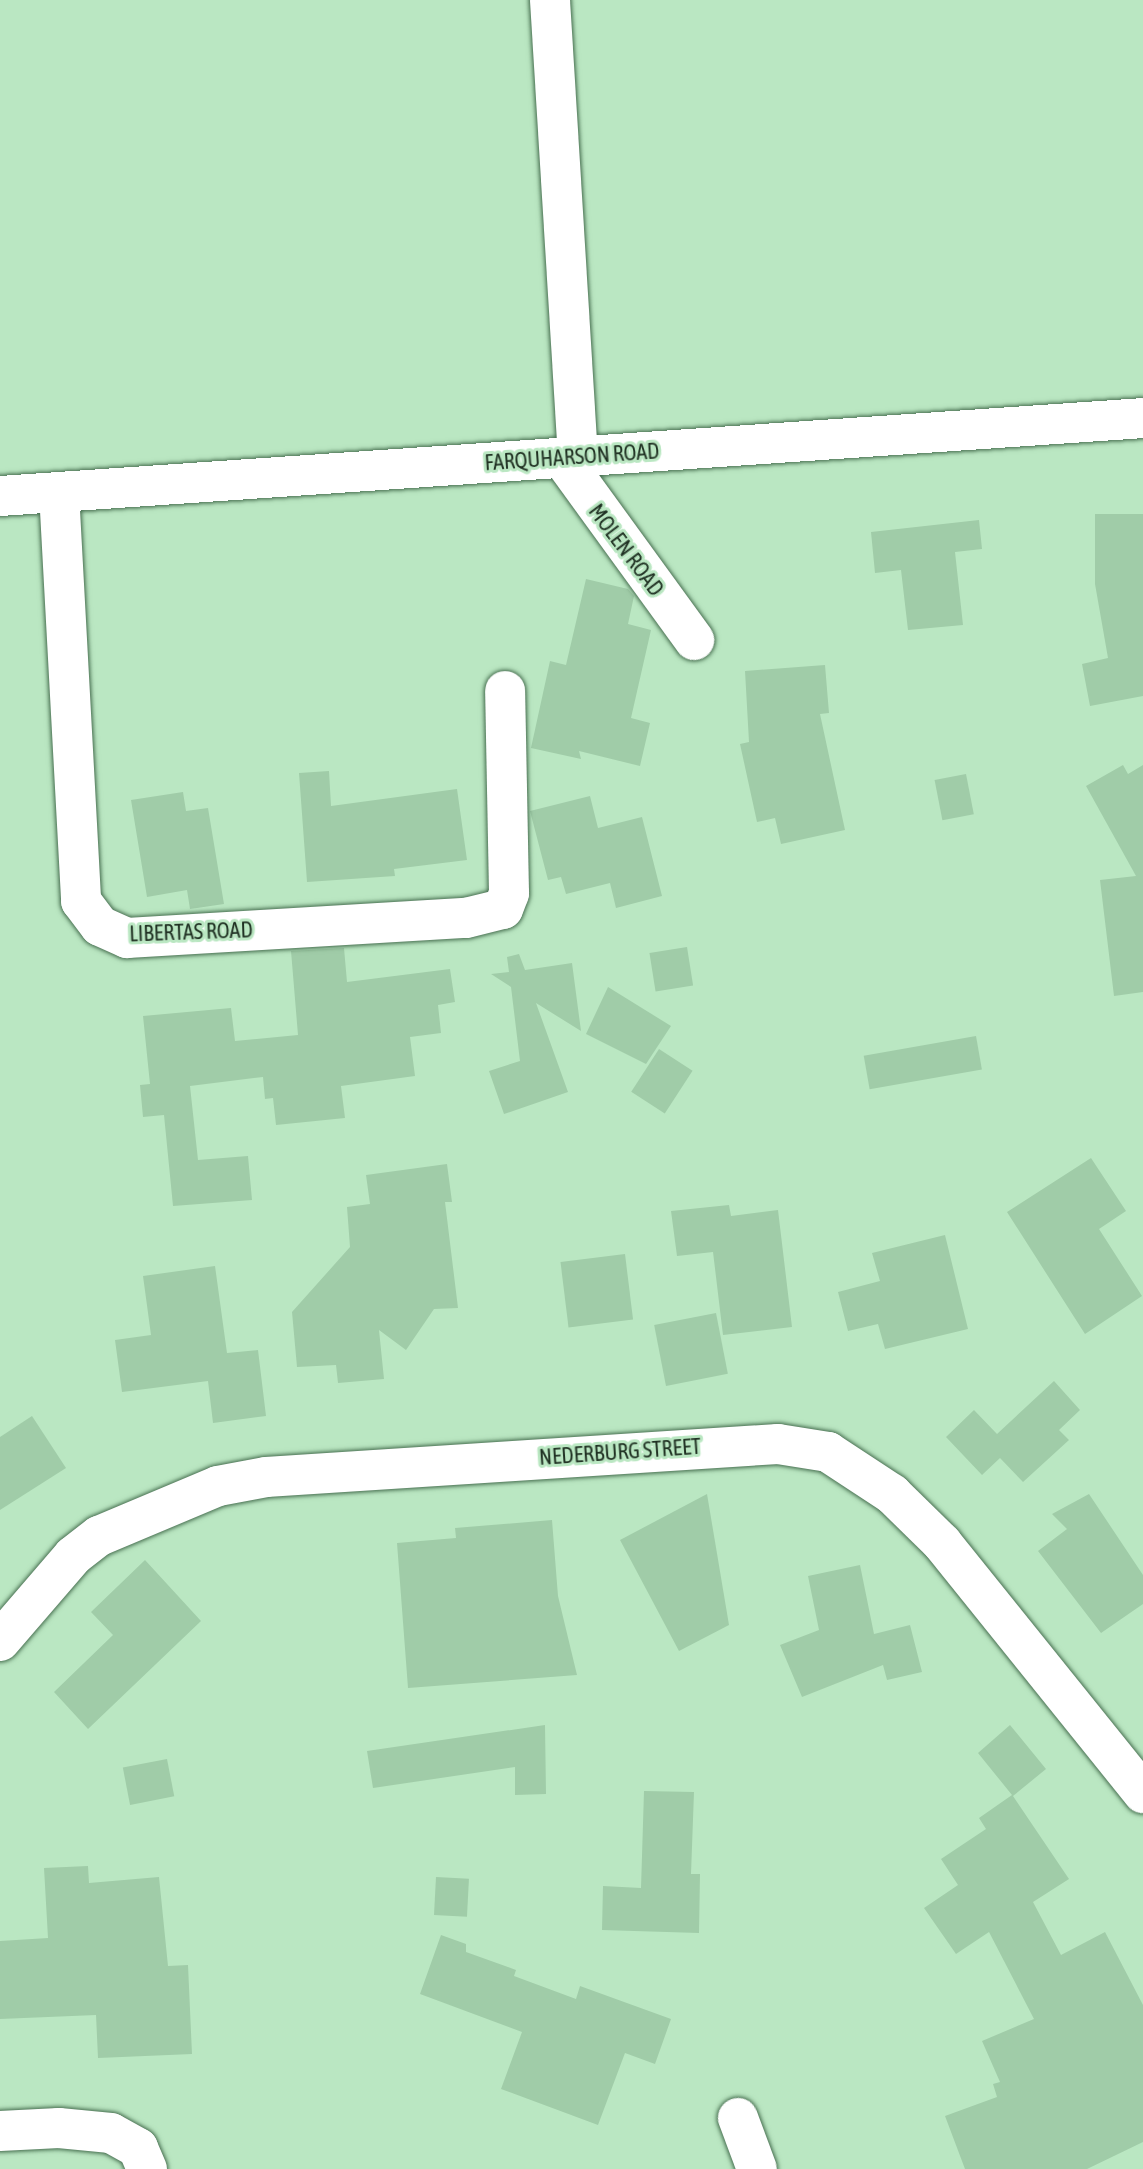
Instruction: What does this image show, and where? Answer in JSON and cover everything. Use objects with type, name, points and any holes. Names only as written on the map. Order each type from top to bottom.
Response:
[{"type":"street","points":[[550,0],[570,457]]},
{"type":"street","name":"FARQUHARSON ROAD","points":[[0,496],[1143,418]]},
{"type":"street","name":"MOLEN ROAD","points":[[570,457],[694,640]]},
{"type":"street","name":"LIBERTAS ROAD","points":[[59,492],[81,901],[100,926],[127,938],[466,918],[503,909],[509,893],[505,691]]},
{"type":"street","name":"NEDERBURG STREET","points":[[0,1641],[73,1556],[99,1536],[218,1486],[266,1477],[778,1444],[828,1452],[892,1494],[942,1543],[1143,1793]]},
{"type":"street","points":[[738,2118],[757,2169]]},
{"type":"street","points":[[0,2131],[92,2130],[111,2133],[142,2158]]},
{"type":"building","points":[[1095,514],[1143,514],[1143,696],[1090,706],[1082,664],[1108,658],[1095,584]]},
{"type":"building","points":[[979,520],[982,549],[955,552],[963,625],[908,630],[901,570],[875,573],[871,532]]},
{"type":"building","points":[[586,579],[628,589],[634,596],[628,624],[651,630],[631,718],[650,723],[640,766],[579,751],[581,759],[531,748],[550,661],[566,665]]},
{"type":"building","points":[[825,665],[829,713],[820,714],[845,830],[781,844],[775,818],[757,822],[740,744],[749,742],[745,671]]},
{"type":"building","points":[[1123,765],[1128,774],[1143,765],[1143,992],[1114,996],[1100,880],[1136,876],[1086,786]]},
{"type":"building","points":[[329,771],[331,806],[457,789],[467,860],[394,869],[395,876],[307,882],[299,773]]},
{"type":"building","points":[[966,774],[974,814],[942,820],[935,780]]},
{"type":"building","points":[[183,792],[186,811],[208,808],[224,904],[190,909],[187,890],[147,897],[131,800]]},
{"type":"building","points":[[590,796],[598,828],[642,817],[662,896],[616,908],[610,883],[566,894],[561,877],[548,880],[530,811]]},
{"type":"building","points":[[687,947],[693,986],[656,991],[649,953]]},
{"type":"building","points":[[344,948],[347,982],[450,969],[455,1002],[438,1005],[441,1033],[410,1037],[415,1076],[341,1086],[345,1118],[276,1125],[273,1098],[265,1099],[263,1077],[190,1086],[198,1160],[248,1156],[252,1200],[173,1206],[164,1115],[143,1117],[140,1085],[150,1084],[143,1016],[231,1008],[235,1041],[298,1035],[291,951]]},
{"type":"building","points":[[519,954],[525,970],[572,963],[581,1031],[536,1003],[568,1092],[504,1114],[489,1071],[520,1061],[511,987],[491,974],[509,972],[507,957]]},
{"type":"building","points":[[608,987],[671,1026],[646,1064],[586,1034]]},
{"type":"building","points":[[976,1036],[982,1069],[870,1089],[864,1056]]},
{"type":"building","points":[[659,1049],[693,1071],[665,1114],[631,1092]]},
{"type":"building","points":[[1091,1158],[1126,1211],[1099,1229],[1142,1296],[1085,1334],[1007,1212]]},
{"type":"building","points":[[447,1164],[452,1202],[445,1202],[458,1308],[434,1309],[406,1350],[379,1330],[384,1379],[338,1383],[336,1365],[297,1367],[292,1312],[350,1247],[347,1207],[370,1204],[366,1175]]},
{"type":"building","points":[[729,1205],[731,1216],[778,1210],[792,1327],[723,1335],[713,1252],[677,1256],[671,1211]]},
{"type":"building","points":[[945,1235],[968,1329],[885,1349],[878,1324],[848,1331],[838,1292],[880,1281],[872,1253]]},
{"type":"building","points":[[625,1254],[633,1320],[569,1327],[560,1262]]},
{"type":"building","points":[[215,1266],[227,1353],[258,1350],[266,1416],[213,1423],[208,1381],[122,1392],[115,1340],[151,1335],[143,1276]]},
{"type":"building","points":[[716,1313],[728,1374],[666,1386],[654,1325]]},
{"type":"building","points":[[1054,1381],[1080,1410],[1059,1430],[1069,1440],[1023,1482],[1000,1458],[982,1475],[946,1437],[974,1410],[997,1434]]},
{"type":"building","points":[[32,1416],[66,1468],[0,1510],[0,1437]]},
{"type":"building","points":[[707,1494],[729,1625],[679,1651],[620,1540]]},
{"type":"building","points":[[1089,1494],[1143,1575],[1143,1604],[1101,1633],[1038,1551],[1067,1529],[1052,1514]]},
{"type":"building","points":[[552,1520],[558,1596],[577,1675],[408,1688],[397,1543],[456,1538],[455,1528]]},
{"type":"building","points":[[145,1560],[201,1621],[88,1729],[54,1692],[113,1635],[91,1612]]},
{"type":"building","points":[[860,1565],[874,1634],[910,1625],[922,1672],[887,1680],[883,1665],[802,1697],[780,1645],[819,1630],[808,1576]]},
{"type":"building","points":[[545,1725],[546,1794],[515,1795],[515,1767],[373,1788],[367,1751]]},
{"type":"building","points":[[1010,1725],[1046,1769],[1013,1796],[1069,1879],[1033,1902],[1061,1955],[1105,1932],[1143,2005],[1143,2142],[1087,2169],[965,2169],[945,2116],[997,2097],[993,2084],[1000,2082],[982,2041],[1034,2019],[989,1932],[956,1954],[924,1908],[958,1885],[941,1859],[986,1829],[979,1818],[1012,1795],[978,1753]]},
{"type":"building","points":[[167,1759],[174,1796],[130,1805],[123,1768]]},
{"type":"building","points":[[644,1791],[694,1792],[691,1874],[700,1874],[699,1933],[602,1930],[603,1886],[641,1888]]},
{"type":"building","points":[[88,1866],[89,1883],[159,1877],[168,1966],[188,1965],[192,2054],[98,2058],[96,2015],[0,2019],[0,1941],[48,1938],[44,1868]]},
{"type":"building","points":[[436,1877],[469,1879],[467,1917],[434,1915]]},
{"type":"building","points":[[441,1935],[466,1944],[466,1952],[516,1970],[514,1976],[576,1999],[580,1986],[671,2019],[655,2064],[625,2053],[598,2125],[501,2089],[522,2032],[420,1994]]}]
